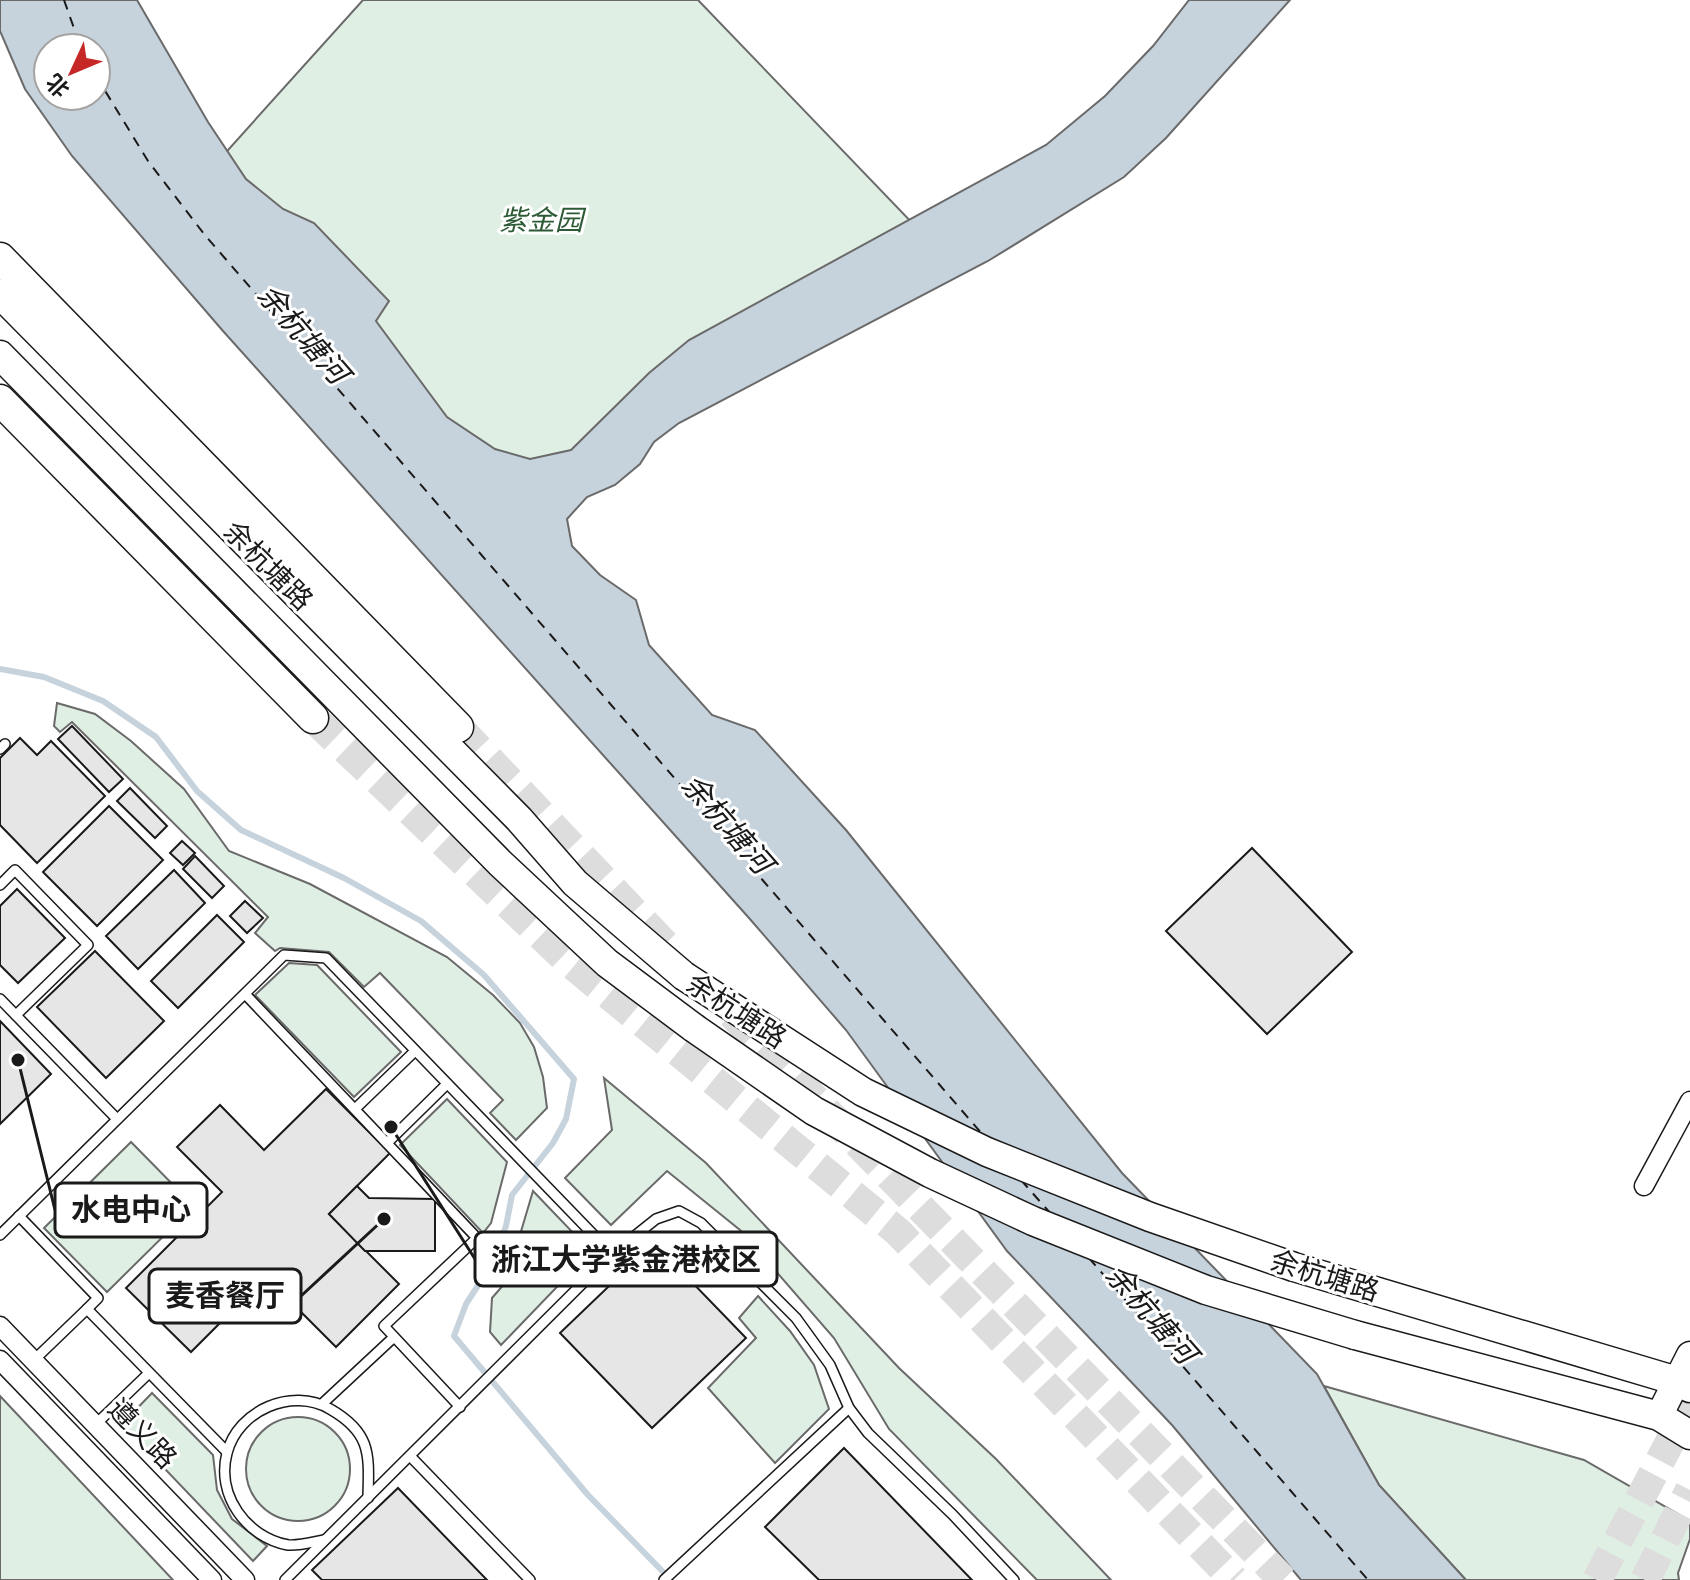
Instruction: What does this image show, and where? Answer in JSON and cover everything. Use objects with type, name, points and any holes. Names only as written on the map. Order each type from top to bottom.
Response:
[{"type":"highway","points":[[0,258],[458,727]]},
{"type":"highway","points":[[0,400],[313,718]]},
{"type":"main road","name":"余杭塘路","points":[[0,294],[519,819],[575,883],[684,976],[863,1092],[987,1152],[1150,1217],[1294,1267],[1683,1384]]},
{"type":"main road","name":"余杭塘路","points":[[0,355],[500,863],[607,963],[814,1111],[930,1173],[1033,1221],[1206,1290],[1355,1335],[1659,1416],[1690,1435]]},
{"type":"main road","points":[[1659,1416],[1683,1384],[1690,1355]]},
{"type":"street","points":[[1644,1186],[1690,1101]]},
{"type":"street","name":"遵义路","points":[[0,1326],[245,1580]]},
{"type":"street","name":"遵义路","points":[[0,1360],[212,1580]]},
{"type":"lane","points":[[0,885],[15,870],[88,945],[16,1015]]},
{"type":"lane","points":[[0,1235],[284,955],[326,958],[612,1254]]},
{"type":"lane","points":[[245,994],[477,1238],[384,1326],[460,1407]]},
{"type":"lane","points":[[0,999],[117,1119]]},
{"type":"lane","points":[[355,1109],[415,1051]]},
{"type":"lane","points":[[387,1143],[447,1084]]},
{"type":"lane","points":[[285,1580],[612,1254],[656,1219],[679,1211],[701,1223],[796,1318],[830,1365],[849,1408],[868,1433],[953,1515],[1014,1580]]},
{"type":"lane","points":[[19,1216],[98,1298],[33,1361]]},
{"type":"lane","points":[[87,1309],[227,1452]]},
{"type":"lane","points":[[322,1404],[394,1337]]},
{"type":"lane","points":[[95,1425],[149,1373]]},
{"type":"lane","points":[[324,1540],[290,1545],[260,1535],[237,1513],[226,1483],[227,1452],[246,1420],[279,1401],[317,1401],[350,1420],[369,1453],[368,1498]]},
{"type":"lane","points":[[664,1580],[849,1408]]},
{"type":"lane","points":[[410,1456],[530,1580]]},
{"type":"green space","name":"紫金园","points":[[363,0],[698,0],[920,231],[568,465],[481,485],[210,170]]},
{"type":"green space","points":[[57,703],[95,714],[131,741],[184,789],[229,851],[310,884],[447,957],[493,995],[520,1023],[534,1047],[543,1077],[547,1108],[516,1140],[490,1113],[503,1100],[380,973],[364,987],[329,952],[280,948],[275,951],[255,933],[268,917],[72,722],[60,732],[54,726]]},
{"type":"green space","points":[[289,963],[317,965],[401,1052],[354,1097],[255,995]]},
{"type":"green space","points":[[604,1078],[706,1163],[899,1368],[996,1459],[1111,1580],[1037,1580],[889,1429],[834,1338],[740,1230],[667,1171],[611,1225],[565,1178],[612,1130]]},
{"type":"green space","points":[[447,1099],[507,1162],[491,1223],[483,1233],[400,1145]]},
{"type":"green space","points":[[131,1142],[194,1206],[107,1292],[44,1228]]},
{"type":"green space","points":[[533,1191],[581,1241],[578,1265],[501,1345],[490,1332],[492,1298],[506,1282]]},
{"type":"green space","points":[[758,1296],[790,1331],[814,1365],[829,1409],[775,1463],[708,1388],[756,1338],[739,1318]]},
{"type":"green space","points":[[1324,1386],[1584,1460],[1690,1521],[1690,1539],[1678,1573],[1679,1580],[1466,1580],[1379,1485]]},
{"type":"green space","points":[[152,1393],[213,1455],[217,1490],[232,1519],[267,1546],[253,1561],[122,1424]]},
{"type":"green space","points":[[0,1396],[173,1580],[0,1580]]},
{"type":"green space","points":[[298,1417],[318,1421],[341,1440],[350,1469],[346,1489],[327,1512],[298,1521],[278,1517],[255,1498],[246,1469],[250,1449],[269,1426]]},
{"type":"water","name":"余杭塘河","points":[[0,0],[137,0],[208,122],[246,179],[283,209],[314,223],[389,301],[376,321],[447,417],[495,449],[530,459],[571,450],[649,373],[689,340],[1046,145],[1105,96],[1153,46],[1189,0],[1290,0],[1166,138],[1124,177],[988,261],[679,423],[654,442],[640,464],[615,485],[587,497],[567,519],[572,546],[600,575],[636,600],[649,645],[712,715],[755,730],[846,830],[1122,1173],[1317,1374],[1379,1485],[1466,1580],[1301,1580],[1172,1425],[1007,1251],[846,1030],[223,331],[72,156],[41,112],[112,112],[112,32],[32,32],[32,99],[0,31]]},
{"type":"building","points":[[72,726],[123,779],[109,792],[58,739]]},
{"type":"building","points":[[20,738],[37,755],[51,741],[105,796],[37,863],[0,825],[0,758]]},
{"type":"building","points":[[130,788],[167,826],[155,838],[117,801]]},
{"type":"building","points":[[109,806],[163,860],[97,926],[43,872]]},
{"type":"building","points":[[182,841],[195,853],[183,865],[170,853]]},
{"type":"building","points":[[1252,848],[1352,952],[1267,1034],[1166,931]]},
{"type":"building","points":[[195,856],[224,886],[212,898],[183,869]]},
{"type":"building","points":[[174,870],[205,903],[138,969],[106,936]]},
{"type":"building","points":[[17,889],[65,938],[18,983],[0,965],[0,906]]},
{"type":"building","points":[[245,901],[263,918],[247,933],[230,916]]},
{"type":"building","points":[[217,915],[244,942],[178,1008],[151,981]]},
{"type":"building","points":[[95,951],[164,1021],[106,1078],[37,1007]]},
{"type":"building","points":[[0,1021],[51,1074],[0,1124]]},
{"type":"building","points":[[326,1089],[390,1153],[329,1214],[399,1284],[336,1347],[266,1277],[191,1352],[126,1288],[222,1192],[177,1147],[220,1105],[264,1150]]},
{"type":"building","points":[[357,1186],[369,1198],[435,1199],[435,1251],[365,1251],[329,1214]]},
{"type":"building","points":[[654,1243],[746,1338],[652,1428],[560,1333]]},
{"type":"building","points":[[844,1448],[972,1580],[819,1580],[765,1527]]},
{"type":"building","points":[[398,1488],[487,1580],[322,1580],[312,1570]]},
{"type":"waterway","points":[[0,669],[44,677],[103,701],[156,737],[197,791],[241,830],[344,878],[421,921],[484,975],[574,1079],[566,1119],[553,1143],[512,1195],[506,1226],[490,1267],[466,1304],[454,1336],[588,1495],[671,1580]]},
{"type":"ferry route","points":[[64,0],[75,32]]},
{"type":"ferry route","points":[[112,102],[148,161],[204,234],[983,1135]]},
{"type":"ferry route","points":[[1021,1180],[1051,1214]]},
{"type":"ferry route","points":[[1089,1258],[1368,1580]]},
{"type":"tunnel","points":[[313,718],[569,962],[898,1232],[1234,1580]]},
{"type":"tunnel","points":[[458,727],[673,953]]},
{"type":"tunnel","points":[[732,1014],[1283,1580]]},
{"type":"tunnel","points":[[1597,1580],[1690,1404]]},
{"type":"tunnel","points":[[1645,1580],[1690,1490]]},
{"type":"place","name":"水电中心","points":[[18,1060]]},
{"type":"place","name":"浙江大学紫金港校区","points":[[391,1127]]},
{"type":"place","name":"麦香餐厅","points":[[384,1219]]}]
